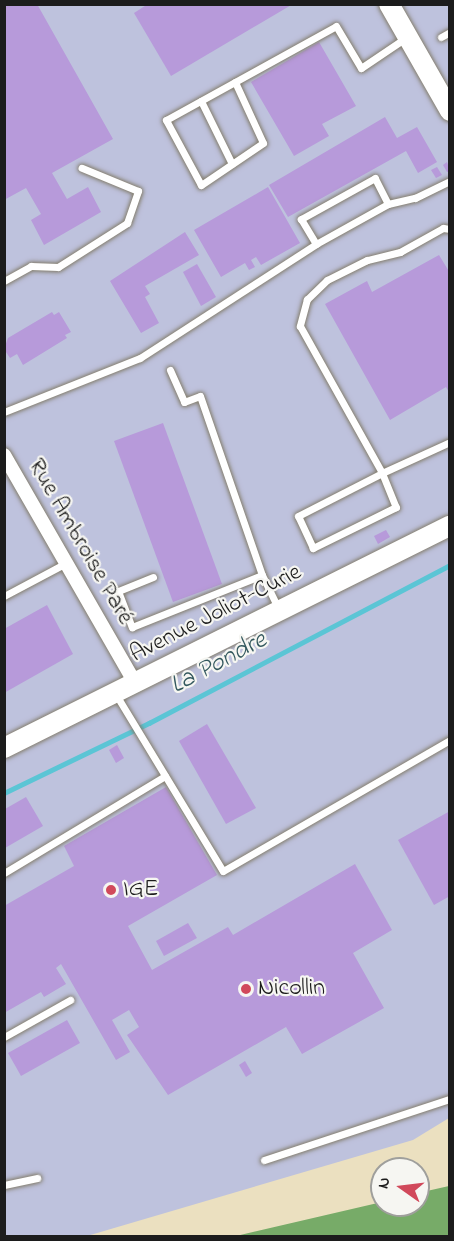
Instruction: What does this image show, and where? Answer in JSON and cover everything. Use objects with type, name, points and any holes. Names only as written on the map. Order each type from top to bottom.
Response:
[{"type":"street","points":[[389,4],[450,111]]},
{"type":"street","name":"Rue Ambroise Paré","points":[[4,455],[135,683]]},
{"type":"street","name":"Avenue Joliot-Curie","points":[[4,748],[450,526]]},
{"type":"lane","points":[[235,82],[263,143],[201,184],[166,120],[336,26],[361,68],[407,37]]},
{"type":"lane","points":[[441,37],[450,32]]},
{"type":"lane","points":[[201,101],[232,164]]},
{"type":"lane","points":[[4,281],[31,266],[58,267],[127,223],[138,191],[82,168]]},
{"type":"lane","points":[[316,244],[301,219],[375,178],[388,204]]},
{"type":"lane","points":[[4,412],[140,358],[316,244],[388,204],[415,198],[450,181]]},
{"type":"lane","points":[[450,229],[443,228],[400,252],[367,261],[327,280],[307,299],[300,326],[382,473],[396,507],[313,548],[298,516],[382,473],[450,442]]},
{"type":"lane","points":[[170,370],[184,402],[200,396],[262,575],[279,611]]},
{"type":"lane","points":[[4,596],[66,563]]},
{"type":"lane","points":[[153,577],[118,591],[132,627],[262,575]]},
{"type":"lane","points":[[115,693],[223,871],[450,740]]},
{"type":"lane","points":[[4,873],[165,776]]},
{"type":"lane","points":[[4,1037],[70,1000]]},
{"type":"lane","points":[[264,1160],[450,1099]]},
{"type":"lane","points":[[4,1185],[37,1178]]},
{"type":"shaded area","points":[[5,5],[449,5],[449,1118],[413,1140],[87,1236],[5,1236]]},
{"type":"green space","points":[[449,1186],[449,1236],[236,1236],[370,1205],[370,1217],[430,1217],[430,1190]]},
{"type":"building","points":[[4,4],[37,4],[113,139],[52,173],[67,199],[88,187],[101,212],[44,245],[31,220],[41,214],[26,188],[4,200]]},
{"type":"building","points":[[148,4],[293,4],[171,76],[134,13]]},
{"type":"building","points":[[319,42],[356,106],[322,124],[329,136],[294,156],[251,82]]},
{"type":"building","points":[[385,117],[397,138],[417,127],[437,162],[418,173],[406,151],[288,217],[269,185]]},
{"type":"building","points":[[447,162],[450,171],[447,172],[443,165]]},
{"type":"building","points":[[437,167],[442,175],[436,178],[431,170]]},
{"type":"building","points":[[268,187],[300,243],[261,265],[256,257],[251,260],[255,267],[249,270],[245,263],[221,277],[194,230]]},
{"type":"building","points":[[185,232],[199,255],[145,286],[150,294],[145,297],[159,323],[141,333],[110,281]]},
{"type":"building","points":[[439,255],[450,273],[450,394],[446,387],[390,420],[325,304],[367,281],[372,292]]},
{"type":"building","points":[[197,264],[216,297],[201,306],[183,272]]},
{"type":"building","points":[[52,312],[54,315],[59,312],[71,332],[65,335],[67,338],[23,365],[17,354],[10,358],[4,349],[8,338]]},
{"type":"building","points":[[163,423],[222,584],[173,602],[114,441]]},
{"type":"building","points":[[386,530],[390,537],[378,544],[374,536]]},
{"type":"building","points":[[47,605],[73,654],[4,693],[4,629]]},
{"type":"building","points":[[207,724],[256,808],[226,824],[179,741]]},
{"type":"building","points":[[117,745],[124,758],[116,763],[109,750]]},
{"type":"building","points":[[166,787],[217,875],[128,926],[152,970],[228,927],[233,935],[355,864],[392,930],[353,953],[384,1008],[302,1054],[286,1027],[168,1095],[127,1035],[139,1027],[129,1010],[112,1020],[130,1052],[116,1060],[61,964],[56,968],[66,984],[44,997],[41,992],[4,1013],[4,906],[74,866],[64,846]]},
{"type":"building","points":[[26,797],[43,826],[5,848],[5,809]]},
{"type":"building","points":[[450,811],[450,896],[434,905],[398,840]]},
{"type":"building","points":[[188,923],[197,938],[164,956],[156,941]]},
{"type":"building","points":[[67,1020],[80,1043],[21,1076],[8,1053]]},
{"type":"building","points":[[245,1061],[252,1073],[246,1077],[239,1065]]},
{"type":"waterway","name":"La Pondre","points":[[4,793],[149,723],[450,565]]},
{"type":"place","name":"IGE","points":[[111,890]]},
{"type":"place","name":"Nicollin","points":[[246,989]]}]
